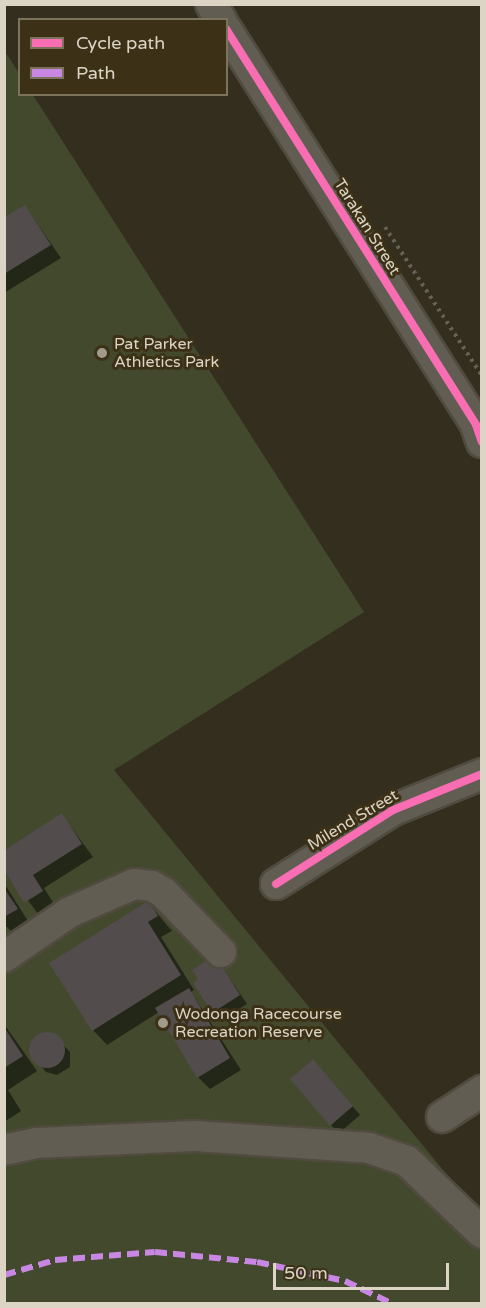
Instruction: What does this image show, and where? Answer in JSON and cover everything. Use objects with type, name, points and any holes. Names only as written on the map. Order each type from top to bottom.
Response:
[{"type":"street","points":[[211,4],[219,18]]},
{"type":"street","name":"Tarakan Street","points":[[228,32],[480,430]]},
{"type":"street","name":"Milend Street","points":[[276,884],[393,810],[482,774]]},
{"type":"street","points":[[4,957],[70,912],[134,884],[152,886],[164,893],[221,952]]},
{"type":"street","points":[[442,1117],[482,1091]]},
{"type":"street","points":[[4,1150],[36,1143],[195,1137],[369,1148],[407,1161],[482,1233]]},
{"type":"green space","points":[[4,50],[18,71],[18,96],[34,96],[364,612],[114,770],[481,1216],[481,1303],[5,1303]]},
{"type":"building","points":[[25,205],[51,245],[4,274],[4,217]]},
{"type":"building","points":[[62,813],[82,844],[33,875],[43,891],[24,903],[5,871],[5,850]]},
{"type":"building","points":[[4,888],[18,909],[4,917]]},
{"type":"building","points":[[148,901],[158,916],[148,922],[181,975],[92,1031],[49,963]]},
{"type":"building","points":[[215,955],[240,995],[212,1013],[193,983],[198,979],[192,970]]},
{"type":"building","points":[[189,988],[230,1058],[197,1078],[155,1008]]},
{"type":"building","points":[[4,1027],[23,1056],[4,1068]]},
{"type":"building","points":[[47,1032],[59,1038],[65,1050],[59,1062],[47,1068],[35,1062],[29,1050],[35,1038]]},
{"type":"building","points":[[313,1059],[353,1106],[330,1126],[290,1079]]},
{"type":"marked path","points":[[4,1275],[55,1260],[155,1252],[257,1262],[345,1281],[393,1304]]},
{"type":"cycle path","points":[[228,32],[476,425],[482,442]]},
{"type":"cycle path","points":[[276,884],[393,810],[482,774]]},
{"type":"place","name":"Pat Parker Athletics Park","points":[[102,353]]},
{"type":"place","name":"Wodonga Racecourse Recreation Reserve","points":[[163,1023]]}]
